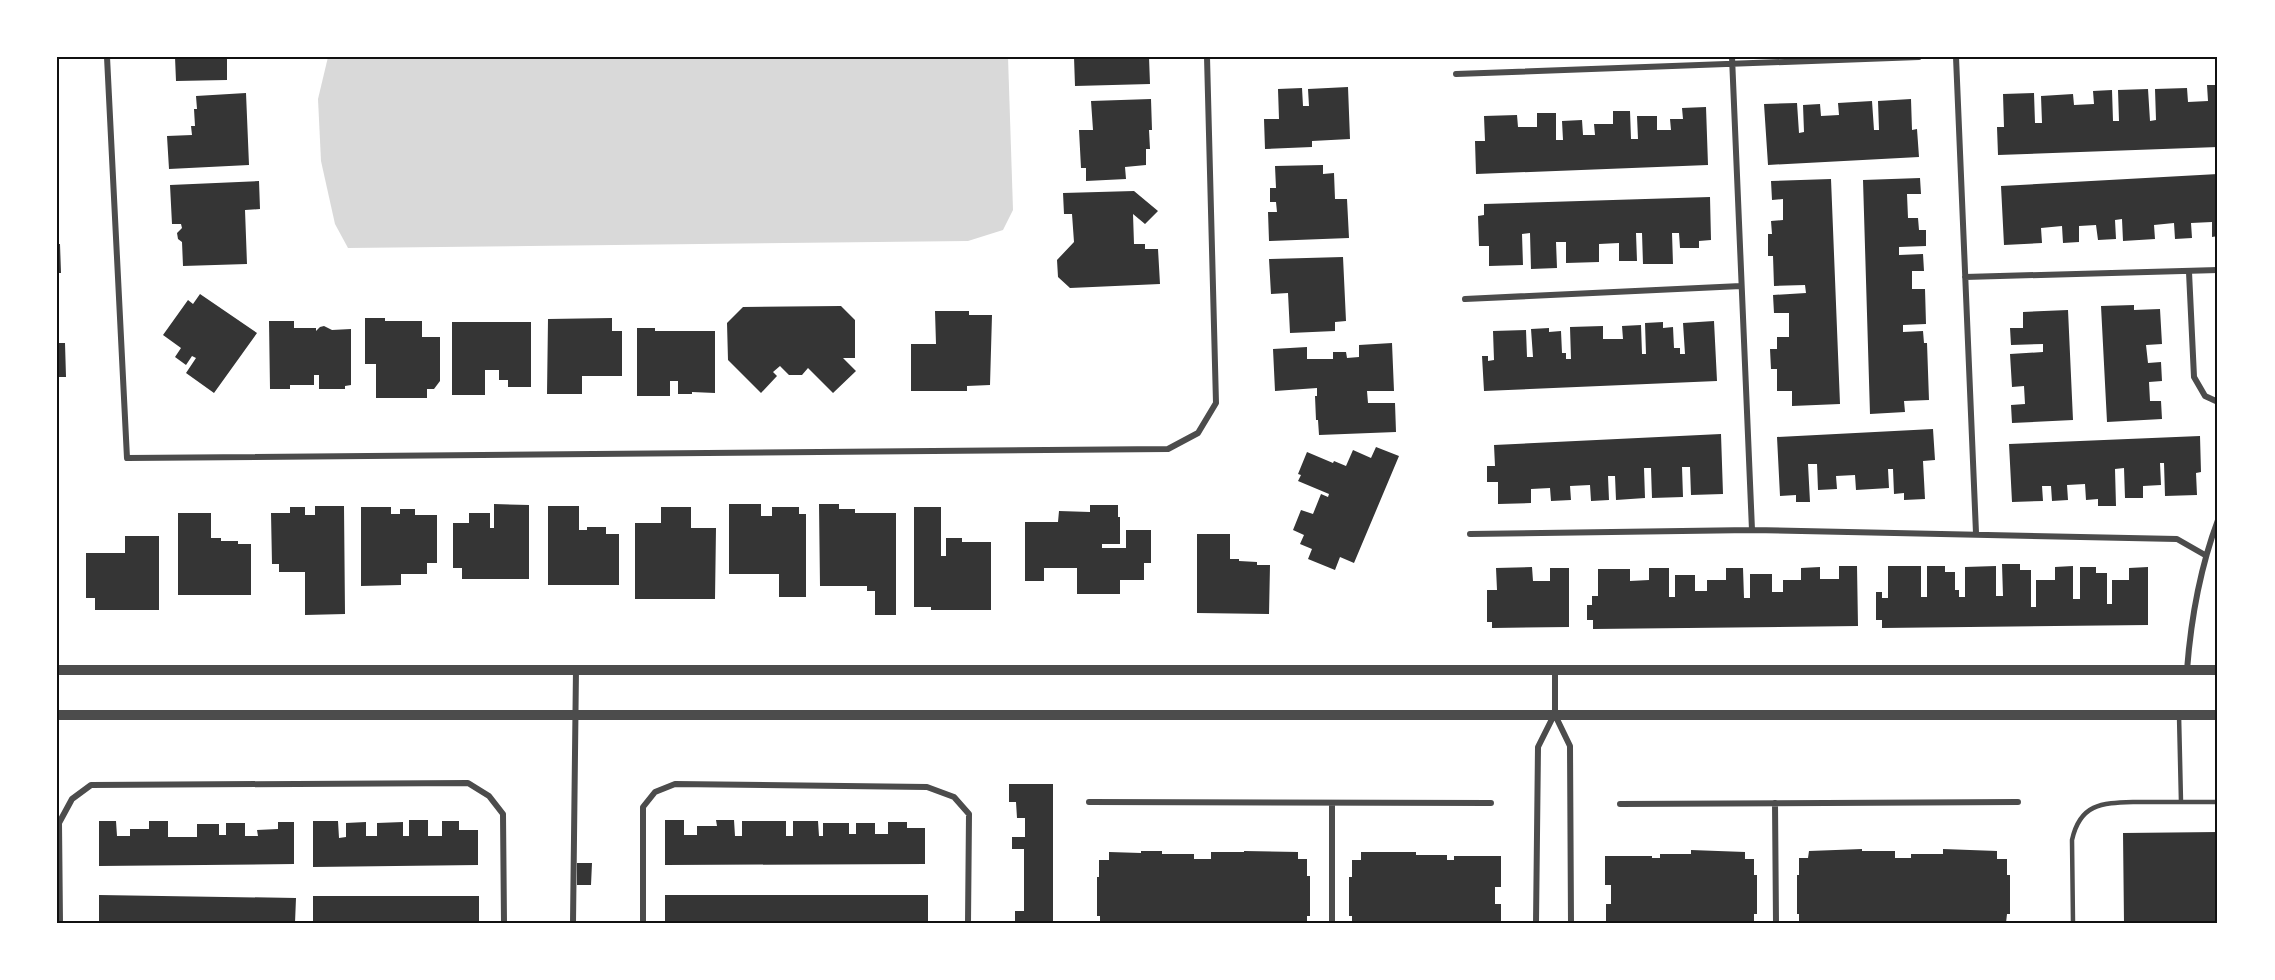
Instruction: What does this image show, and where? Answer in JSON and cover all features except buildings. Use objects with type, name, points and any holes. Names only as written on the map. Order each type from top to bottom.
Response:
[{"type":"street","points":[[107,57],[127,458],[1168,449],[1198,433],[1216,404],[1207,57]]},
{"type":"street","points":[[1456,74],[1732,60],[1919,57]]},
{"type":"street","points":[[1956,57],[1976,533]]},
{"type":"street","points":[[1732,60],[1752,530]]},
{"type":"street","points":[[1965,277],[2218,270]]},
{"type":"street","points":[[2188,272],[2194,377],[2205,396],[2218,402]]},
{"type":"street","points":[[1466,299],[1741,286]]},
{"type":"street","points":[[2187,670],[2190,632],[2205,555],[2218,520]]},
{"type":"street","points":[[1470,534],[1752,530],[1976,533],[2177,539],[2205,555]]},
{"type":"street","points":[[573,923],[576,669]]},
{"type":"street","points":[[57,670],[2218,670]]},
{"type":"street","points":[[1555,670],[1555,715],[1570,746],[1571,923]]},
{"type":"street","points":[[57,715],[2218,715]]},
{"type":"street","points":[[1536,923],[1538,747],[1555,715]]},
{"type":"street","points":[[60,923],[59,822],[72,799],[90,785],[468,783],[489,796],[503,814],[504,923]]},
{"type":"street","points":[[643,923],[644,807],[655,792],[675,784],[927,787],[954,796],[969,814],[968,923]]},
{"type":"street","points":[[1089,802],[1491,803]]},
{"type":"street","points":[[1620,804],[2018,802]]},
{"type":"street","points":[[1332,803],[1332,923]]},
{"type":"street","points":[[1775,803],[1776,923]]},
{"type":"lane","points":[[2179,715],[2181,802]]},
{"type":"lane","points":[[2073,923],[2072,840],[2074,830],[2080,819],[2097,804],[2218,802]]},
{"type":"shaded area","points":[[328,57],[1008,57],[1013,210],[1003,230],[968,241],[348,248],[335,224],[321,161],[318,99]]}]
